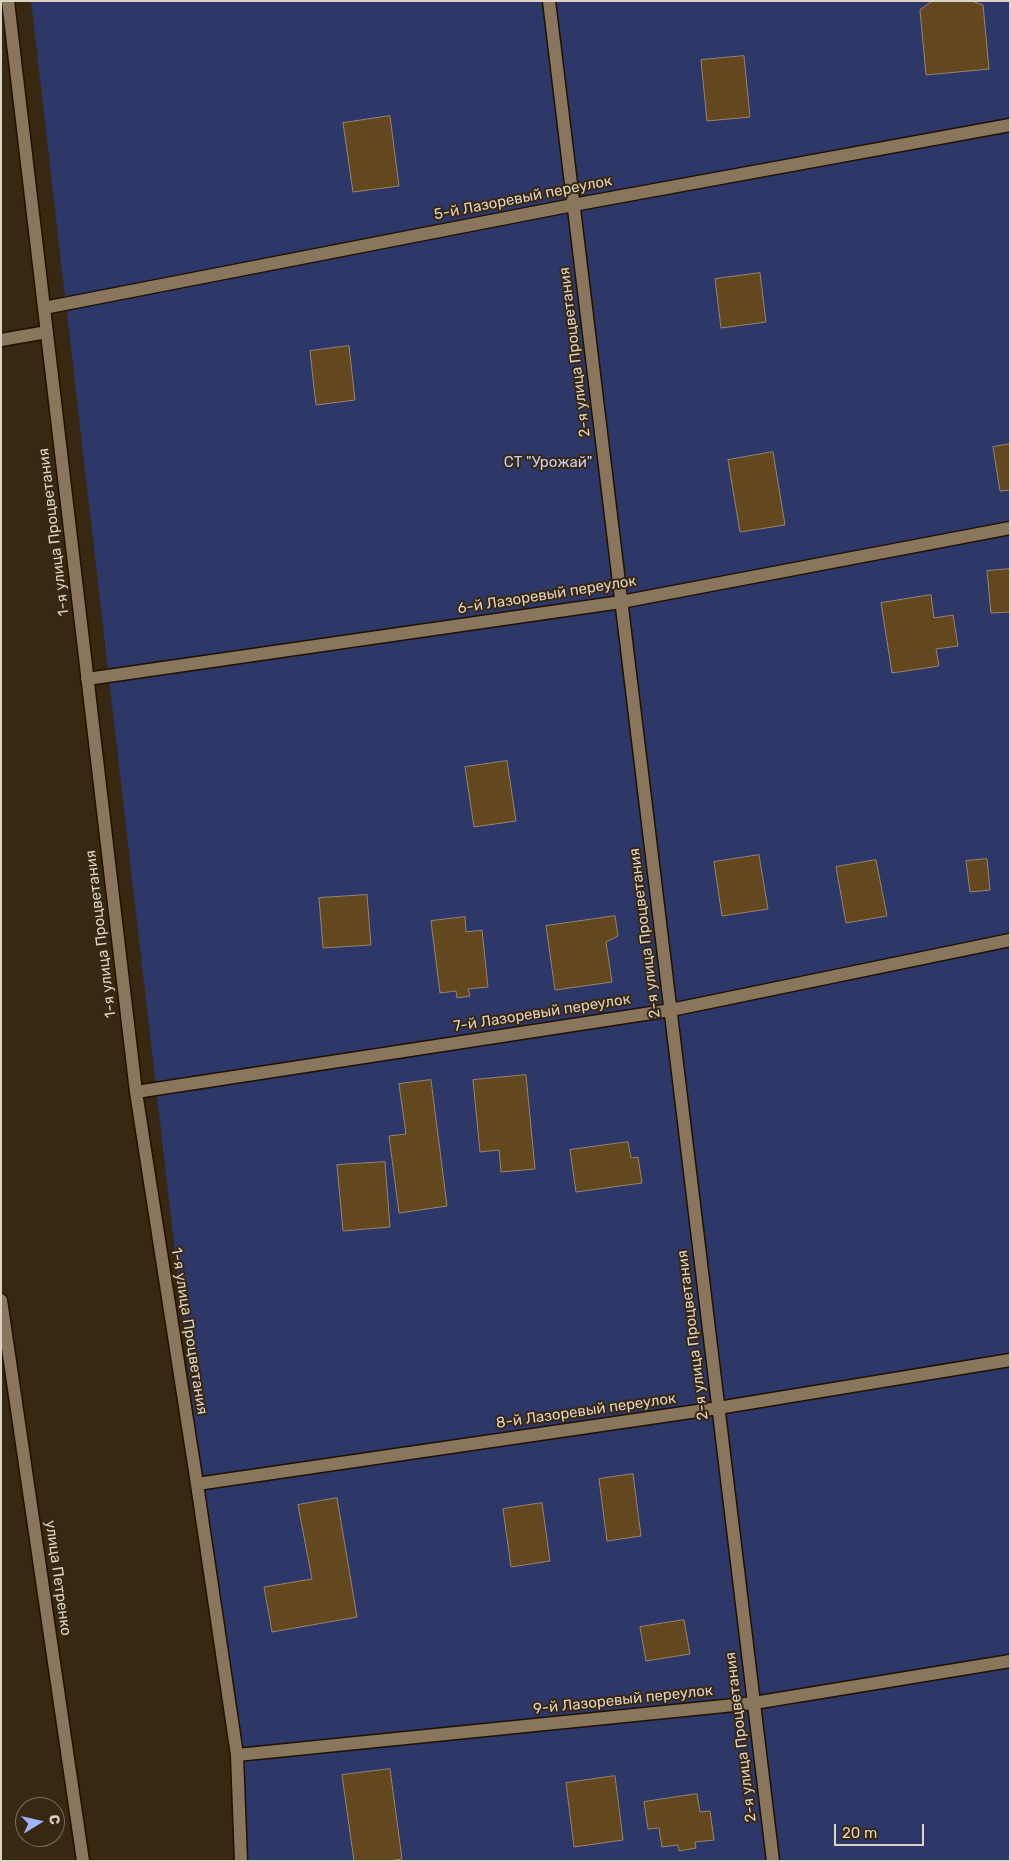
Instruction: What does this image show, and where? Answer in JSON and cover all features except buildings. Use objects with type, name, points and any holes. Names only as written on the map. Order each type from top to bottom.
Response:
[{"type":"street","name":"1-я улица Процветания","points":[[8,1],[136,1092],[197,1484],[236,1755],[241,1861]]},
{"type":"street","name":"2-я улица Процветания","points":[[549,1],[773,1861]]},
{"type":"street","name":"5-й Лазоревый переулок","points":[[44,308],[573,205],[1010,125]]},
{"type":"street","points":[[1,340],[46,332]]},
{"type":"street","name":"6-й Лазоревый переулок","points":[[87,679],[621,602],[1010,528]]},
{"type":"street","name":"7-й Лазоревый переулок","points":[[136,1092],[670,1010],[1010,940]]},
{"type":"street","name":"улица Петренко","points":[[1,1300],[83,1861]]},
{"type":"street","name":"8-й Лазоревый переулок","points":[[197,1484],[718,1408],[1010,1360]]},
{"type":"street","name":"9-й Лазоревый переулок","points":[[236,1755],[754,1703],[1010,1661]]},
{"type":"green space","name":"СТ \"Урожай\"","points":[[31,1],[1010,1],[1010,1861],[245,1861]]}]
